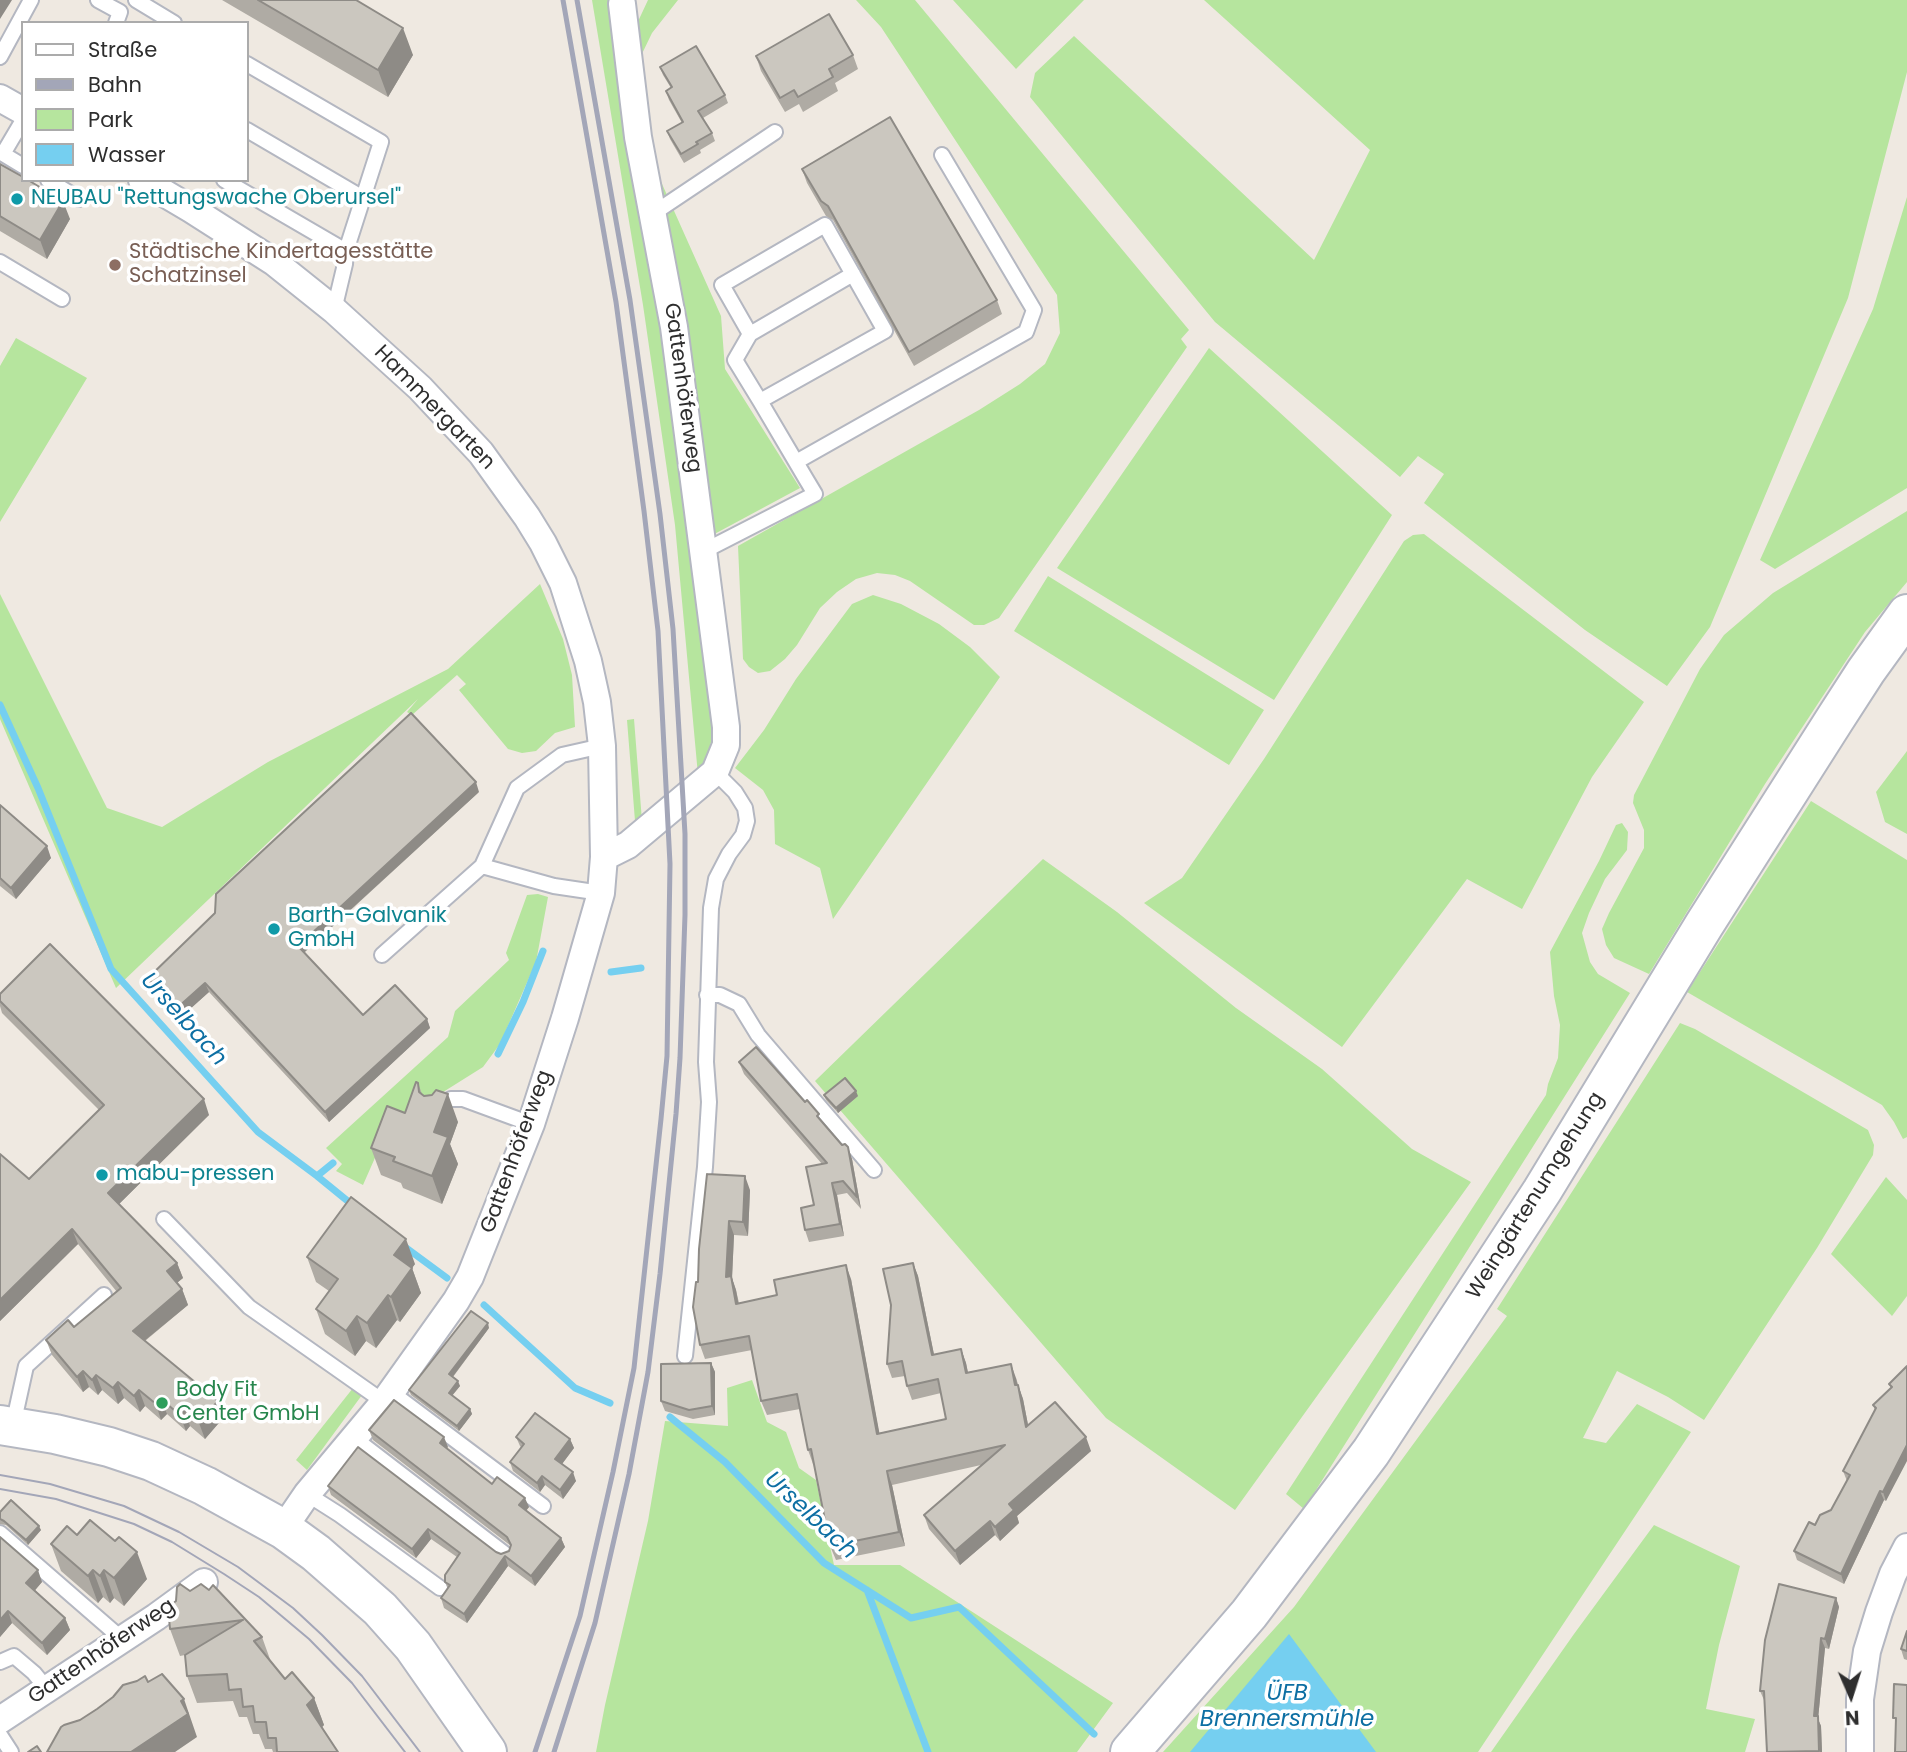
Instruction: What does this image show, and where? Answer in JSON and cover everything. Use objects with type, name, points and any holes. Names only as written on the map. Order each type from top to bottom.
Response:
[{"type":"main road","name":"Weingärtenumgehung","points":[[1130,1752],[1249,1614],[1371,1452],[1542,1191],[1697,935],[1835,719],[1907,614]]},
{"type":"main road","points":[[6,1425],[109,1447],[151,1461],[205,1486],[282,1529],[316,1553],[380,1609],[412,1646],[481,1746]]},
{"type":"street","name":"Gattenhöferweg","points":[[622,4],[638,137],[674,327],[726,727],[726,745],[715,772]]},
{"type":"street","points":[[0,98],[21,110]]},
{"type":"street","name":"Hammergarten","points":[[145,182],[274,262],[334,310],[420,387],[481,453],[527,517],[563,583],[588,661],[603,746],[604,857]]},
{"type":"street","points":[[604,857],[628,845],[715,772]]},
{"type":"street","name":"Gattenhöferweg","points":[[282,1529],[307,1494],[388,1397],[470,1277],[531,1124],[565,1018],[601,893],[604,857]]},
{"type":"street","points":[[1860,1752],[1860,1699],[1867,1651],[1893,1574],[1907,1547]]},
{"type":"street","name":"Gattenhöferweg","points":[[0,1720],[204,1581]]},
{"type":"lane","points":[[0,57],[31,0]]},
{"type":"lane","points":[[98,0],[120,12]]},
{"type":"lane","points":[[136,0],[171,21]]},
{"type":"lane","points":[[248,65],[381,142],[346,251],[334,310]]},
{"type":"lane","points":[[21,123],[2,153],[21,165]]},
{"type":"lane","points":[[248,131],[363,198]]},
{"type":"lane","points":[[654,213],[775,132]]},
{"type":"lane","points":[[796,462],[1026,331],[1034,310],[942,155]]},
{"type":"lane","points":[[51,182],[79,199]]},
{"type":"lane","points":[[227,182],[346,251]]},
{"type":"lane","points":[[750,334],[722,285],[825,225],[885,331],[760,401]]},
{"type":"lane","points":[[0,262],[62,299]]},
{"type":"lane","points":[[704,551],[815,494],[735,360],[750,334],[853,274]]},
{"type":"lane","points":[[382,955],[482,866],[517,789],[562,755],[603,746]]},
{"type":"lane","points":[[685,1356],[705,1167],[709,1102],[706,1062],[711,908],[716,879],[743,835],[747,821],[745,808],[736,792],[715,772]]},
{"type":"lane","points":[[482,866],[554,886],[601,893]]},
{"type":"lane","points":[[707,995],[720,995],[739,1004],[758,1035],[874,1170]]},
{"type":"lane","points":[[437,1114],[445,1102],[463,1099],[531,1124]]},
{"type":"lane","points":[[164,1219],[249,1307],[388,1397],[543,1506]]},
{"type":"lane","points":[[6,1425],[26,1366],[104,1295]]},
{"type":"lane","points":[[355,1438],[505,1554]]},
{"type":"lane","points":[[307,1494],[440,1588]]},
{"type":"lane","points":[[0,1533],[122,1639]]},
{"type":"lane","points":[[0,1662],[14,1656],[34,1673],[47,1689]]},
{"type":"lane","points":[[0,1735],[11,1752]]},
{"type":"green space","points":[[592,0],[616,0],[634,30],[648,0],[678,0],[652,33],[638,62],[654,166],[721,316],[725,369],[800,488],[694,545],[718,709],[706,766],[698,775],[675,525],[643,305]]},
{"type":"green space","points":[[856,0],[915,0],[1189,330],[1181,339],[1187,347],[999,618],[984,625],[974,625],[910,581],[895,575],[877,573],[856,579],[837,592],[820,608],[785,659],[770,671],[758,673],[743,659],[738,546],[979,410],[1020,384],[1045,364],[1060,333],[1057,295],[881,27]]},
{"type":"green space","points":[[953,0],[1084,0],[1016,69]]},
{"type":"green space","points":[[1204,0],[1907,0],[1907,72],[1848,298],[1710,627],[1667,686],[1585,630],[1424,503],[1444,474],[1418,456],[1400,477],[1215,322],[1030,97],[1035,73],[1074,36],[1314,260],[1370,150]]},
{"type":"green space","points":[[1907,197],[1907,488],[1775,569],[1760,560],[1873,309]]},
{"type":"green space","points":[[16,338],[87,378],[0,522],[0,366]]},
{"type":"green space","points":[[1209,348],[1392,515],[1274,700],[1057,568]]},
{"type":"green space","points":[[1907,511],[1907,582],[1865,632],[1765,784],[1649,974],[1614,958],[1606,945],[1602,929],[1644,848],[1644,830],[1633,803],[1634,795],[1700,669],[1724,635],[1773,593]]},
{"type":"green space","points":[[1424,534],[1644,702],[1592,777],[1522,909],[1467,879],[1342,1047],[1144,903],[1182,878],[1264,759],[1404,541],[1413,535]]},
{"type":"green space","points":[[1048,576],[1264,710],[1229,765],[1014,631]]},
{"type":"green space","points":[[540,584],[563,639],[572,675],[575,727],[555,733],[536,751],[522,753],[508,749],[459,690],[466,684],[457,675],[412,715],[407,712],[418,699],[116,988],[0,719],[0,594],[107,808],[162,827],[268,762],[448,669]]},
{"type":"green space","points":[[873,595],[901,604],[939,624],[970,647],[1000,677],[833,919],[820,868],[775,844],[774,810],[763,790],[735,768],[852,604]]},
{"type":"green space","points":[[634,719],[642,821],[635,821],[627,720]]},
{"type":"green space","points":[[1907,751],[1907,834],[1885,822],[1876,792]]},
{"type":"green space","points":[[1811,801],[1907,860],[1907,1137],[1903,1139],[1882,1105],[1687,992]]},
{"type":"green space","points":[[1622,823],[1628,832],[1627,850],[1605,879],[1582,933],[1590,962],[1598,974],[1630,993],[1304,1509],[1286,1494],[1546,1095],[1558,1058],[1560,1025],[1550,952],[1616,825]]},
{"type":"green space","points":[[1043,859],[1117,912],[1236,1008],[1322,1069],[1412,1149],[1471,1182],[1235,1510],[1106,1418],[815,1081]]},
{"type":"green space","points":[[527,895],[548,897],[536,962],[500,1044],[483,1067],[389,1126],[363,1185],[336,1171],[342,1164],[326,1148],[448,1037],[455,1011],[509,960],[506,953]]},
{"type":"green space","points":[[1680,1023],[1695,1029],[1868,1130],[1874,1145],[1873,1155],[1817,1248],[1704,1420],[1668,1397],[1617,1371],[1583,1438],[1606,1443],[1637,1404],[1691,1432],[1478,1752],[1163,1752],[1294,1607],[1507,1316],[1497,1309]]},
{"type":"green space","points":[[1886,1177],[1907,1200],[1907,1296],[1892,1316],[1831,1254]]},
{"type":"green space","points":[[752,1380],[767,1422],[786,1432],[799,1468],[816,1480],[834,1565],[900,1565],[1113,1703],[1077,1752],[596,1752],[648,1521],[665,1421],[728,1426],[727,1388]]},
{"type":"green space","points":[[353,1388],[362,1395],[307,1470],[296,1460]]},
{"type":"green space","points":[[1654,1525],[1740,1566],[1719,1645],[1706,1709],[1755,1719],[1745,1752],[1491,1752],[1574,1634]]},
{"type":"water","name":"ÜFB Brennersmühle","points":[[1289,1634],[1376,1752],[1190,1752]]},
{"type":"building","points":[[258,0],[356,0],[403,28],[378,70]]},
{"type":"building","points":[[829,14],[853,55],[829,69],[833,77],[798,97],[794,90],[780,98],[756,56]]},
{"type":"building","points":[[696,46],[725,95],[698,111],[712,133],[681,154],[667,131],[683,122],[666,91],[672,87],[660,67]]},
{"type":"building","points":[[890,117],[997,300],[909,352],[828,206],[821,201],[802,169]]},
{"type":"building","points":[[0,164],[21,176],[21,182],[31,182],[63,201],[40,240],[0,216]]},
{"type":"building","name":"Barth-Galvanik GmbH","points":[[411,713],[476,782],[298,946],[363,1015],[395,985],[427,1019],[325,1112],[205,983],[177,1008],[148,978],[215,913],[216,894]]},
{"type":"building","points":[[0,805],[47,846],[11,888],[0,878]]},
{"type":"building","points":[[50,944],[204,1099],[108,1193],[177,1263],[167,1271],[182,1289],[133,1331],[218,1401],[199,1423],[185,1410],[180,1415],[161,1399],[156,1404],[139,1390],[134,1396],[118,1382],[113,1388],[96,1375],[92,1380],[83,1371],[77,1377],[46,1340],[68,1320],[74,1327],[121,1288],[72,1229],[0,1300],[0,1154],[29,1179],[104,1105],[0,1001],[0,994]]},
{"type":"building","points":[[756,1047],[805,1102],[807,1100],[842,1145],[848,1147],[857,1197],[843,1181],[832,1183],[840,1224],[805,1230],[801,1208],[814,1205],[806,1167],[827,1163],[739,1062]]},
{"type":"building","points":[[845,1078],[856,1091],[836,1108],[824,1095]]},
{"type":"building","points":[[416,1082],[419,1092],[424,1096],[432,1095],[436,1090],[448,1094],[434,1132],[448,1137],[432,1176],[393,1161],[395,1157],[371,1148],[387,1106],[405,1113]]},
{"type":"building","points":[[707,1174],[745,1176],[743,1222],[729,1221],[726,1277],[731,1276],[736,1304],[777,1295],[774,1280],[846,1265],[877,1434],[946,1419],[938,1379],[907,1386],[902,1361],[887,1364],[891,1305],[883,1269],[913,1263],[932,1355],[961,1349],[966,1373],[1011,1364],[1026,1427],[1055,1402],[1086,1437],[1009,1504],[1014,1510],[995,1527],[990,1521],[955,1551],[924,1515],[1005,1445],[887,1471],[899,1532],[830,1546],[797,1394],[761,1401],[749,1336],[700,1345],[693,1307],[698,1282]]},
{"type":"building","points":[[351,1197],[406,1239],[394,1255],[412,1268],[391,1297],[388,1295],[367,1323],[357,1316],[346,1331],[316,1309],[338,1279],[307,1257]]},
{"type":"building","points":[[471,1311],[488,1323],[449,1374],[458,1381],[449,1393],[470,1409],[457,1426],[409,1390]]},
{"type":"building","points":[[711,1363],[712,1406],[689,1410],[661,1401],[661,1364]]},
{"type":"building","points":[[1907,1366],[1907,1445],[1883,1492],[1880,1491],[1841,1574],[1794,1551],[1809,1522],[1815,1525],[1820,1515],[1831,1510],[1850,1475],[1843,1471],[1876,1408],[1873,1405],[1892,1387],[1889,1384]]},
{"type":"building","points":[[394,1400],[444,1437],[440,1443],[492,1484],[497,1477],[525,1498],[519,1505],[561,1538],[531,1576],[505,1556],[464,1614],[441,1598],[450,1585],[445,1582],[445,1575],[460,1553],[428,1529],[412,1549],[328,1486],[358,1447],[496,1552],[501,1554],[509,1551],[511,1545],[507,1537],[369,1430]]},
{"type":"building","points":[[535,1413],[570,1439],[555,1459],[573,1472],[560,1490],[542,1476],[537,1483],[510,1462],[524,1444],[516,1437]]},
{"type":"building","points":[[11,1500],[39,1526],[26,1540],[0,1519],[0,1512]]},
{"type":"building","points":[[90,1520],[115,1541],[119,1537],[137,1552],[114,1578],[104,1570],[100,1576],[93,1570],[88,1576],[51,1544],[67,1526],[77,1535]]},
{"type":"building","points":[[0,1537],[38,1570],[26,1583],[65,1618],[42,1643],[8,1611],[0,1620]]},
{"type":"building","points":[[180,1584],[190,1591],[201,1584],[209,1590],[213,1585],[262,1637],[254,1641],[285,1679],[292,1672],[314,1698],[307,1705],[338,1752],[277,1752],[276,1738],[268,1738],[266,1722],[255,1722],[253,1706],[243,1707],[241,1689],[229,1690],[227,1674],[187,1676],[185,1655],[243,1620],[170,1629],[168,1607],[176,1601],[177,1587]]},
{"type":"building","points":[[1779,1584],[1836,1598],[1825,1639],[1821,1638],[1814,1716],[1818,1716],[1819,1751],[1767,1752],[1764,1691],[1760,1691],[1765,1640]]},
{"type":"building","points":[[1907,1631],[1907,1651],[1901,1649]]},
{"type":"building","points":[[162,1674],[184,1699],[181,1701],[188,1714],[131,1752],[47,1752],[61,1727],[80,1720],[97,1709],[123,1685],[145,1676],[148,1682]]},
{"type":"building","points":[[1894,1684],[1907,1685],[1907,1752],[1895,1752]]},
{"type":"building","points":[[37,1746],[41,1752],[28,1752]]},
{"type":"waterway","name":"Urselbach","points":[[0,705],[38,788],[111,969],[258,1132],[355,1207]]},
{"type":"waterway","points":[[498,1054],[543,951]]},
{"type":"waterway","points":[[611,972],[641,968]]},
{"type":"waterway","points":[[317,1176],[333,1163]]},
{"type":"waterway","name":"Urselbach","points":[[405,1247],[447,1278]]},
{"type":"waterway","name":"Urselbach","points":[[484,1305],[575,1388],[610,1403]]},
{"type":"waterway","name":"Urselbach","points":[[670,1417],[725,1462],[824,1563],[911,1618],[959,1607],[1094,1734]]},
{"type":"waterway","points":[[867,1590],[928,1752]]},
{"type":"tram line","points":[[0,1475],[50,1484],[124,1506],[179,1532],[238,1567],[293,1608],[322,1635],[362,1676],[420,1752]]},
{"type":"tram line","points":[[0,1489],[56,1499],[134,1524],[172,1542],[224,1574],[259,1597],[309,1639],[352,1683],[405,1752]]},
{"type":"railway","points":[[535,1752],[580,1616],[634,1368],[667,1056],[670,864],[658,631],[616,302],[563,0]]},
{"type":"railway","points":[[554,1752],[595,1623],[629,1474],[648,1372],[676,1114],[685,915],[685,834],[673,629],[660,514],[630,300],[577,0]]},
{"type":"place","name":"NEUBAU \"Rettungswache Oberursel\"","points":[[17,199]]},
{"type":"place","name":"Städtische Kindertagesstätte Schatzinsel","points":[[115,265]]},
{"type":"place","name":"Barth-Galvanik GmbH","points":[[274,929]]},
{"type":"place","name":"mabu-pressen","points":[[102,1175]]},
{"type":"place","name":"Body Fit Center GmbH","points":[[162,1403]]}]
